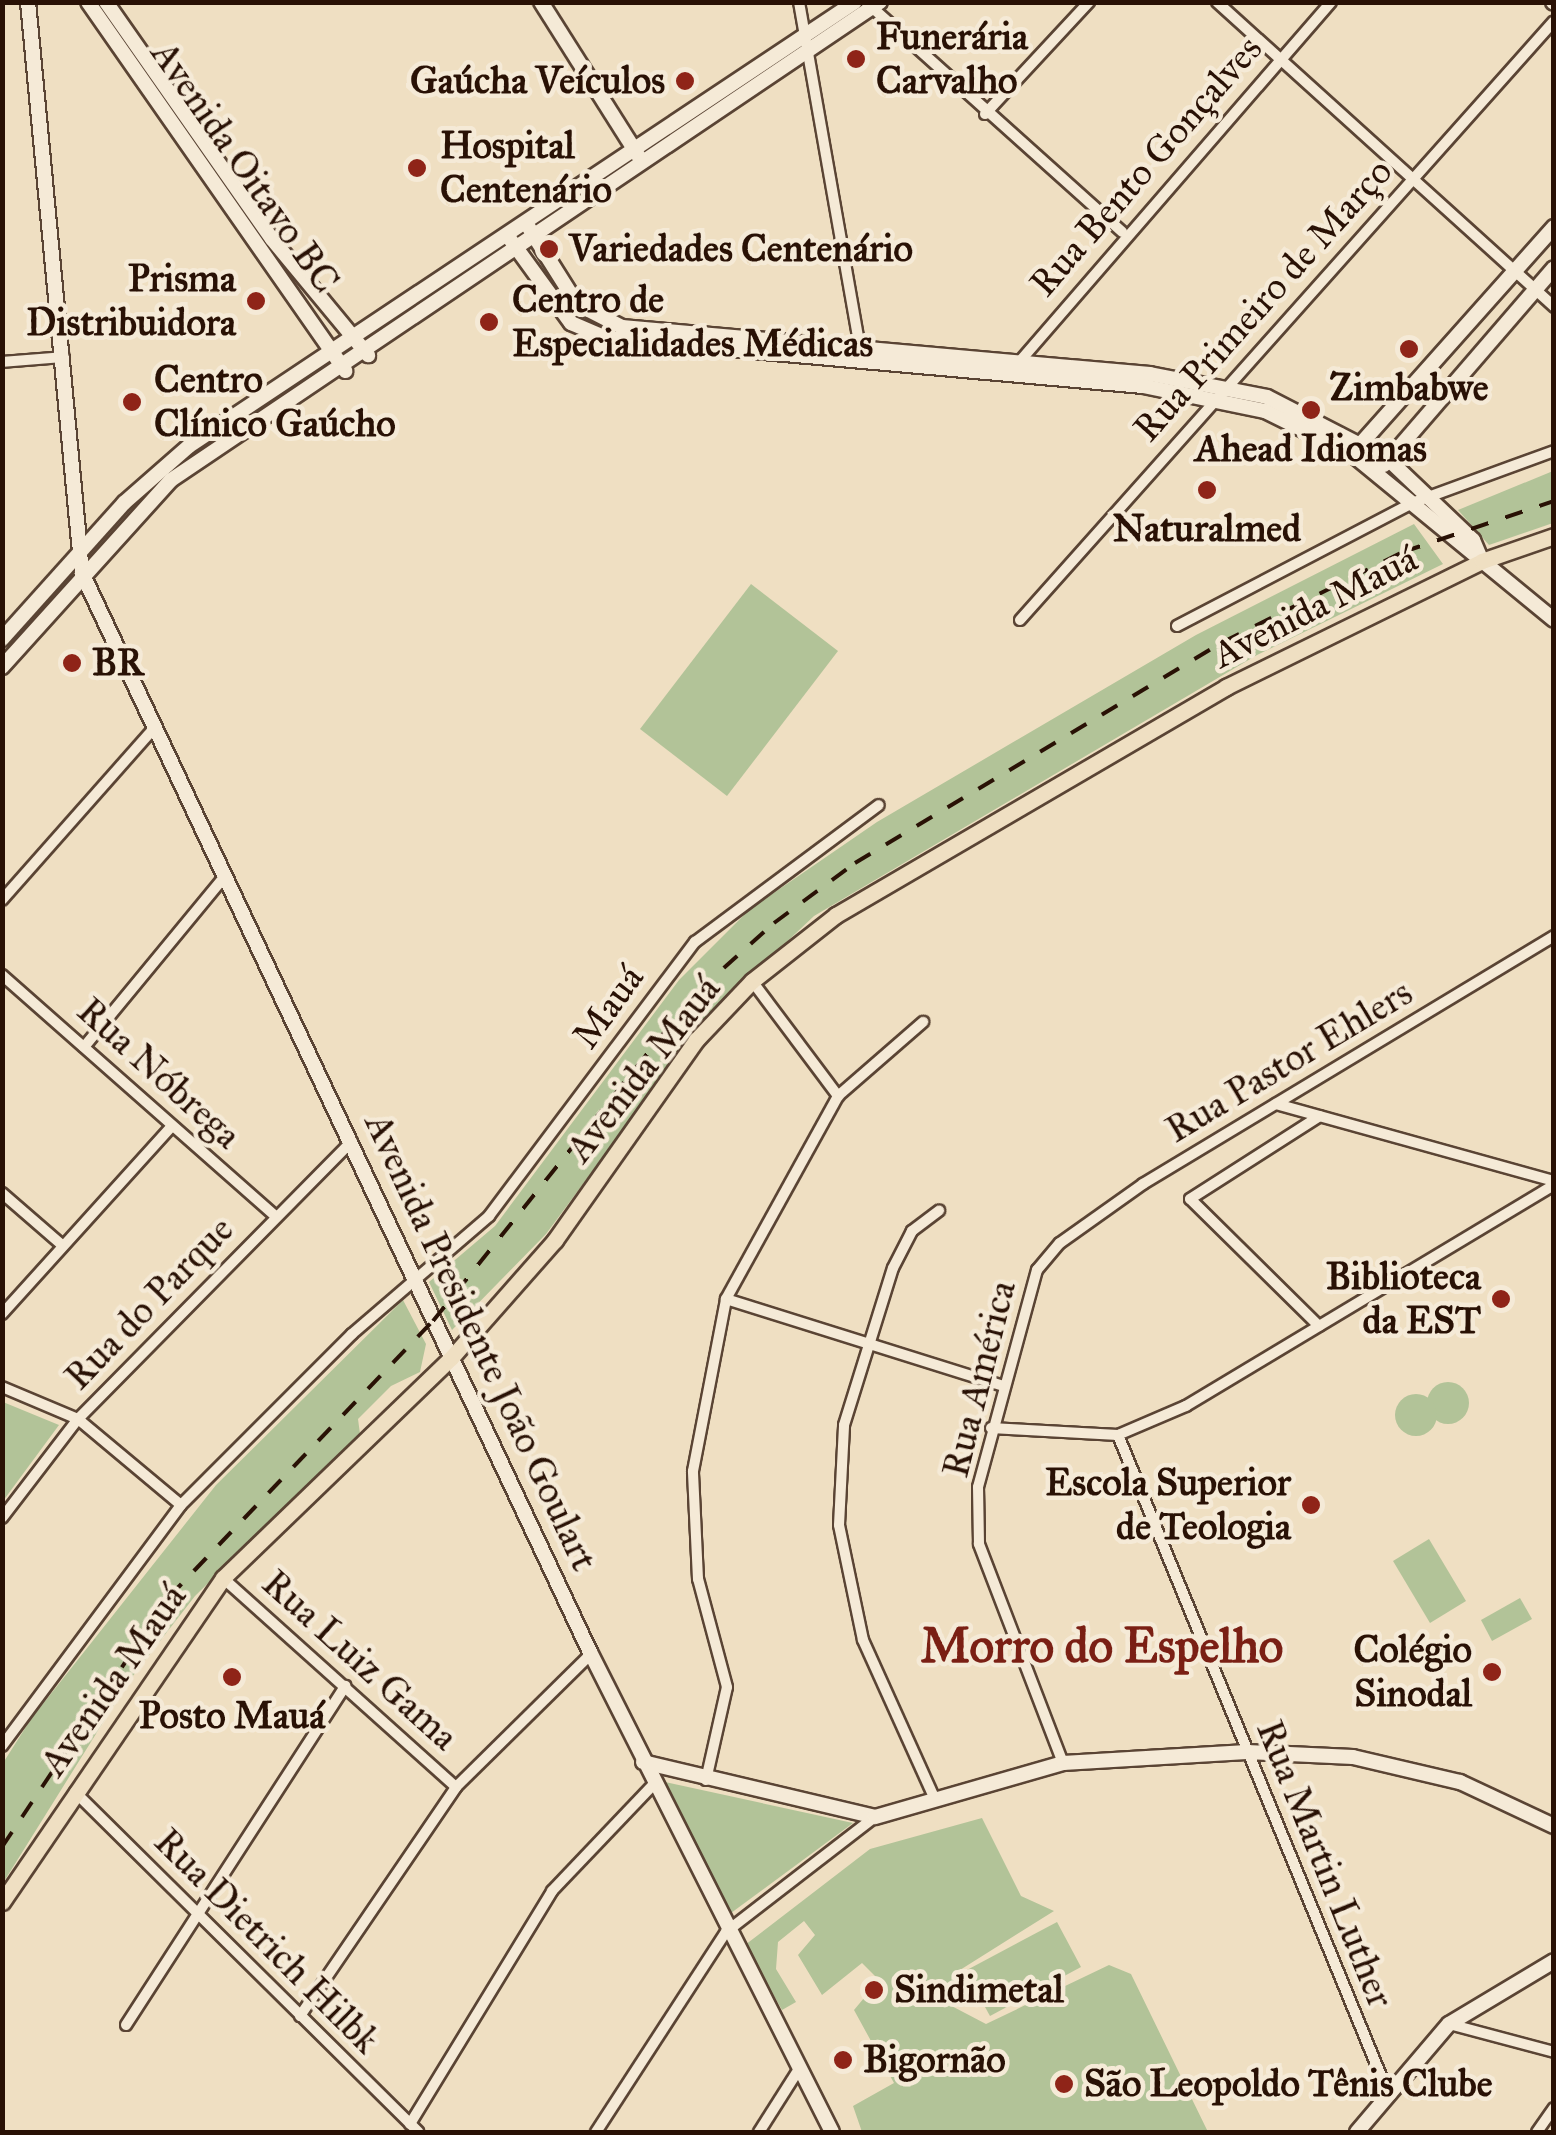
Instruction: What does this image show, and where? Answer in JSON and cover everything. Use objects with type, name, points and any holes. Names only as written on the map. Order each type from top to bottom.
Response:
[{"type":"main road","name":"Avenida Mauá","points":[[2,1902],[223,1578],[452,1358],[555,1240],[696,1040],[752,982],[836,914],[1226,687],[1482,561],[1554,536]]},
{"type":"street","points":[[28,2],[82,574]]},
{"type":"street","name":"Avenida Oitavo BC","points":[[88,2],[345,371]]},
{"type":"street","name":"Avenida Oitavo BC","points":[[106,2],[368,355]]},
{"type":"street","points":[[541,2],[638,155]]},
{"type":"street","points":[[799,2],[861,352]]},
{"type":"street","points":[[806,44],[856,2]]},
{"type":"street","points":[[985,114],[1089,2]]},
{"type":"street","points":[[1217,2],[1554,307]]},
{"type":"street","name":"Rua Bento Gonçalves","points":[[1014,367],[1122,232],[1331,2]]},
{"type":"street","points":[[4,663],[82,574],[129,508],[254,425],[345,371],[439,302],[529,228],[806,44],[872,5],[985,114],[1122,232]]},
{"type":"street","name":"Rua Primeiro de Março","points":[[1020,620],[1554,21]]},
{"type":"street","points":[[1352,454],[1554,227]]},
{"type":"street","points":[[529,228],[589,316],[717,341]]},
{"type":"street","points":[[2,639],[81,550],[204,435],[429,287],[511,241]]},
{"type":"street","points":[[511,241],[583,332],[861,352],[1221,391],[1363,442],[1431,496],[1482,561]]},
{"type":"street","points":[[1377,473],[1554,268]]},
{"type":"street","points":[[429,287],[439,302]]},
{"type":"street","points":[[2,362],[64,358]]},
{"type":"street","points":[[1221,391],[1352,454],[1554,620]]},
{"type":"street","points":[[242,409],[254,425]]},
{"type":"street","points":[[204,435],[215,451]]},
{"type":"street","name":"Avenida Mauá","points":[[1178,626],[1412,503],[1554,451]]},
{"type":"street","name":"Avenida Presidente João Goulart","points":[[82,574],[417,1276],[591,1654],[726,1932],[832,2132]]},
{"type":"street","points":[[38,598],[52,609]]},
{"type":"street","points":[[2,900],[154,728]]},
{"type":"street","name":"Mauá","points":[[417,1276],[489,1216],[695,942],[879,805]]},
{"type":"street","points":[[84,1046],[225,876]]},
{"type":"street","name":"Rua Pastor Ehlers","points":[[1060,1243],[1276,1104],[1554,936]]},
{"type":"street","name":"Rua Nóbrega","points":[[2,976],[275,1216]]},
{"type":"street","points":[[752,982],[838,1096]]},
{"type":"street","points":[[706,1780],[728,1687],[698,1580],[693,1471],[726,1299],[838,1096],[924,1022]]},
{"type":"street","points":[[1276,1104],[1554,1183]]},
{"type":"street","points":[[1319,1326],[1194,1210],[1196,1190],[1320,1116]]},
{"type":"street","points":[[2,1314],[172,1126]]},
{"type":"street","name":"Rua do Parque","points":[[2,1518],[78,1419],[352,1142]]},
{"type":"street","points":[[991,1428],[1118,1435],[1319,1326],[1554,1183]]},
{"type":"street","points":[[2,1193],[62,1246]]},
{"type":"street","points":[[934,1795],[862,1640],[840,1525],[844,1425],[902,1245],[939,1211]]},
{"type":"street","name":"Rua América","points":[[1060,1243],[1037,1270],[991,1428],[979,1544],[1063,1763]]},
{"type":"street","name":"Avenida Mauá","points":[[2,1746],[181,1506],[417,1276]]},
{"type":"street","points":[[726,1299],[1003,1386]]},
{"type":"street","points":[[2,1388],[78,1419],[181,1506]]},
{"type":"street","name":"Rua Martin Luther","points":[[1118,1435],[1388,2093]]},
{"type":"street","name":"Rua Luiz Gama","points":[[223,1578],[456,1787]]},
{"type":"street","points":[[300,2016],[456,1787],[591,1654]]},
{"type":"street","points":[[126,2024],[345,1686]]},
{"type":"street","points":[[596,2132],[726,1932],[876,1818],[934,1795],[1063,1763],[1247,1752],[1353,1757],[1460,1782],[1554,1826]]},
{"type":"street","points":[[643,1762],[876,1818]]},
{"type":"street","points":[[414,2128],[552,1891],[654,1784]]},
{"type":"street","name":"Rua Dietrich Hilbk","points":[[74,1792],[414,2128]]},
{"type":"street","points":[[1357,2132],[1449,2024],[1554,1961]]},
{"type":"street","points":[[1449,2024],[1554,2052]]},
{"type":"street","points":[[759,2132],[798,2069]]},
{"type":"street","points":[[1537,2132],[1554,2108]]},
{"type":"green space","points":[[1553,471],[1553,523],[1489,545],[1458,510]]},
{"type":"green space","points":[[1414,524],[1443,564],[1257,655],[814,916],[704,1020],[546,1234],[452,1330],[429,1282],[495,1226],[679,980],[749,910],[877,822],[1196,635]]},
{"type":"green space","points":[[751,584],[838,651],[727,796],[640,729]]},
{"type":"green space","points":[[403,1300],[426,1344],[420,1372],[391,1386],[358,1419],[360,1434],[195,1596],[129,1681],[3,1883],[3,1763],[31,1719],[216,1485]]},
{"type":"green space","points":[[1448,1382],[1463,1388],[1469,1403],[1463,1418],[1448,1424],[1433,1418],[1427,1403],[1433,1388]]},
{"type":"green space","points":[[1416,1394],[1431,1400],[1437,1415],[1431,1430],[1416,1436],[1401,1430],[1395,1415],[1401,1400]]},
{"type":"green space","points":[[3,1402],[59,1425],[3,1501]]},
{"type":"green space","points":[[1429,1539],[1466,1601],[1430,1623],[1393,1561]]},
{"type":"green space","points":[[1520,1598],[1532,1619],[1492,1641],[1481,1620]]},
{"type":"green space","points":[[665,1782],[853,1823],[731,1913]]},
{"type":"green space","points":[[982,1818],[1021,1896],[1054,1911],[960,1970],[944,2002],[986,2024],[1109,1965],[1131,1974],[1208,2132],[862,2132],[853,2106],[894,2083],[854,2010],[879,1980],[862,1963],[822,1995],[798,1955],[815,1935],[804,1921],[778,1942],[776,1969],[796,2002],[782,2010],[745,1945],[870,1849]]},
{"type":"green space","points":[[1057,1922],[1081,1967],[990,2016],[965,1971]]},
{"type":"railway","points":[[2,1847],[169,1597],[433,1321],[697,992],[774,923],[855,863],[1223,642],[1403,552],[1554,501]]},
{"type":"place","name":"Funerária Carvalho","points":[[856,59]]},
{"type":"place","name":"Gaúcha Veículos","points":[[685,81]]},
{"type":"place","name":"Hospital Centenário","points":[[417,168]]},
{"type":"place","name":"Variedades Centenário","points":[[549,249]]},
{"type":"place","name":"Prisma Distribuidora","points":[[256,301]]},
{"type":"place","name":"Centro de Especialidades Médicas","points":[[489,322]]},
{"type":"place","name":"Zimbabwe","points":[[1409,349]]},
{"type":"place","name":"Centro Clínico Gaúcho","points":[[132,402]]},
{"type":"place","name":"Ahead Idiomas","points":[[1311,410]]},
{"type":"place","name":"Naturalmed","points":[[1207,490]]},
{"type":"place","name":"BR","points":[[72,663]]},
{"type":"place","name":"Biblioteca da EST","points":[[1501,1299]]},
{"type":"place","name":"Escola Superior de Teologia","points":[[1311,1505]]},
{"type":"place","name":"Colégio Sinodal","points":[[1492,1672]]},
{"type":"place","name":"Posto Mauá","points":[[232,1677]]},
{"type":"place","name":"Sindimetal","points":[[874,1990]]},
{"type":"place","name":"Bigornão","points":[[843,2060]]},
{"type":"place","name":"São Leopoldo Tênis Clube","points":[[1064,2084]]},
{"type":"district","name":"Morro do Espelho","points":[[1102,1646]]}]
